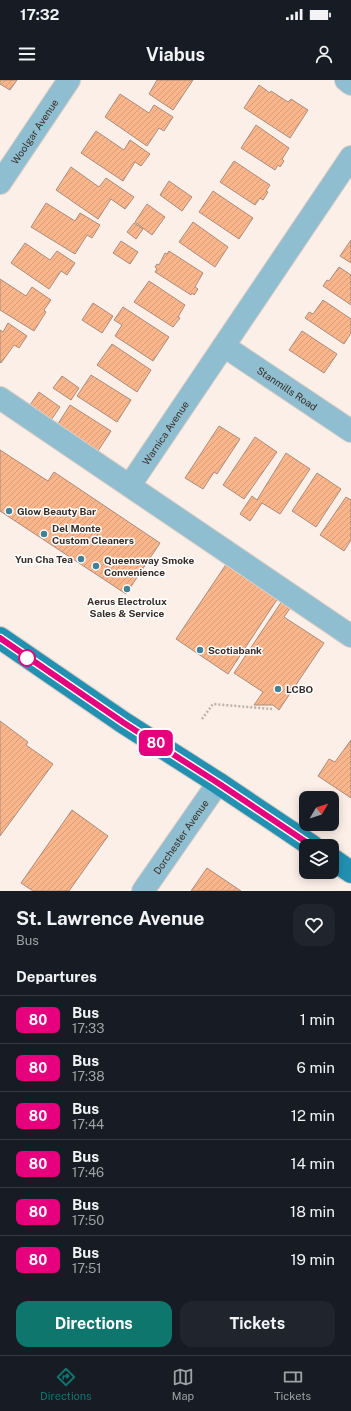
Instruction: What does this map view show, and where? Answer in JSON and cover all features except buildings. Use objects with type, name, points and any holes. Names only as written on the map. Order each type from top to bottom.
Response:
[{"type":"main road","points":[[0,638],[124,723],[302,839]]},
{"type":"main road","points":[[339,864],[351,872]]},
{"type":"street","name":"Woolgar Avenue","points":[[0,183],[69,80]]},
{"type":"street","points":[[346,80],[351,84]]},
{"type":"street","name":"Warnica Avenue","points":[[130,485],[351,157]]},
{"type":"street","name":"Stanmills Road","points":[[224,346],[351,431]]},
{"type":"street","points":[[0,398],[351,636]]},
{"type":"street","name":"Dorchester Avenue","points":[[143,891],[218,783]]},
{"type":"path","points":[[202,719],[213,704],[272,709]]},
{"type":"bus line","name":"80","points":[[0,638],[32,662],[302,839]]},
{"type":"place","name":"Glow Beauty Bar","points":[[9,511]]},
{"type":"place","name":"Del Monte Custom Cleaners","points":[[44,534]]},
{"type":"place","name":"Yun Cha Tea","points":[[81,559]]},
{"type":"place","name":"Queensway Smoke Convenience","points":[[96,566]]},
{"type":"place","name":"Aerus Electrolux Sales & Service","points":[[127,589]]},
{"type":"place","name":"Scotiabank","points":[[200,650]]},
{"type":"place","name":"LCBO","points":[[278,689]]}]
